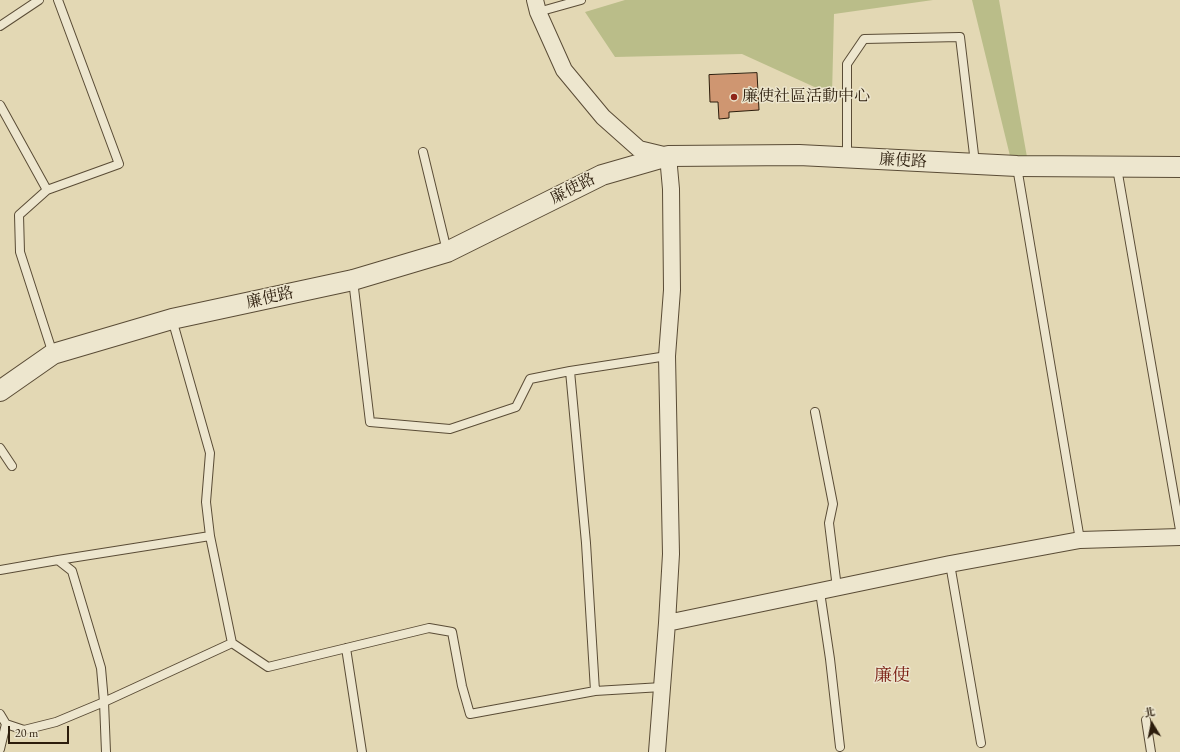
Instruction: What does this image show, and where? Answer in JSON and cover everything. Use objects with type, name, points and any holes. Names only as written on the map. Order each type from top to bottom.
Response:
[{"type":"street","points":[[537,6],[564,70],[603,117],[639,149],[668,156],[671,189],[672,290],[667,356],[671,554],[657,752]]},
{"type":"street","name":"廉使路","points":[[0,391],[53,354],[172,319],[353,280],[447,252],[602,175],[668,156],[799,155],[1017,166],[1117,168],[1180,167]]},
{"type":"street","points":[[667,623],[950,564],[1080,540],[1180,537]]},
{"type":"lane","points":[[0,26],[39,0]]},
{"type":"lane","points":[[53,354],[20,252],[19,215],[47,190],[119,164],[58,0]]},
{"type":"lane","points":[[537,6],[581,0]]},
{"type":"lane","points":[[847,158],[847,64],[864,39],[960,36],[975,164]]},
{"type":"lane","points":[[0,105],[47,190]]},
{"type":"lane","points":[[423,152],[447,252]]},
{"type":"lane","points":[[1017,166],[1080,540]]},
{"type":"lane","points":[[1117,168],[1180,530]]},
{"type":"lane","points":[[353,280],[370,422],[450,429],[516,406],[530,379],[570,371],[667,356]]},
{"type":"lane","points":[[172,319],[210,453],[206,502],[210,536],[232,643],[268,667],[429,628],[452,632],[462,686],[470,714],[595,691],[662,687]]},
{"type":"lane","points":[[570,371],[586,543],[595,691]]},
{"type":"lane","points":[[815,412],[833,504],[829,523],[837,588]]},
{"type":"lane","points":[[0,448],[12,466]]},
{"type":"lane","points":[[0,570],[210,536]]},
{"type":"lane","points":[[58,560],[72,571],[101,668],[106,752]]},
{"type":"lane","points":[[950,564],[981,743]]},
{"type":"lane","points":[[820,592],[830,659],[840,747]]},
{"type":"lane","points":[[0,714],[6,724],[24,730],[56,722],[104,702],[232,643]]},
{"type":"lane","points":[[346,648],[362,752]]},
{"type":"lane","points":[[1146,720],[1151,752]]},
{"type":"lane","points":[[0,749],[6,724]]},
{"type":"green space","points":[[625,0],[933,0],[834,14],[832,95],[742,54],[615,57],[585,12]]},
{"type":"green space","points":[[972,0],[999,0],[1027,157],[1011,160]]},
{"type":"building","name":"廉使社區活動中心","points":[[757,73],[759,110],[729,112],[729,118],[719,119],[718,102],[710,102],[709,75]]},
{"type":"place","name":"廉使社區活動中心","points":[[734,97]]},
{"type":"district","name":"廉使","points":[[892,676]]}]
